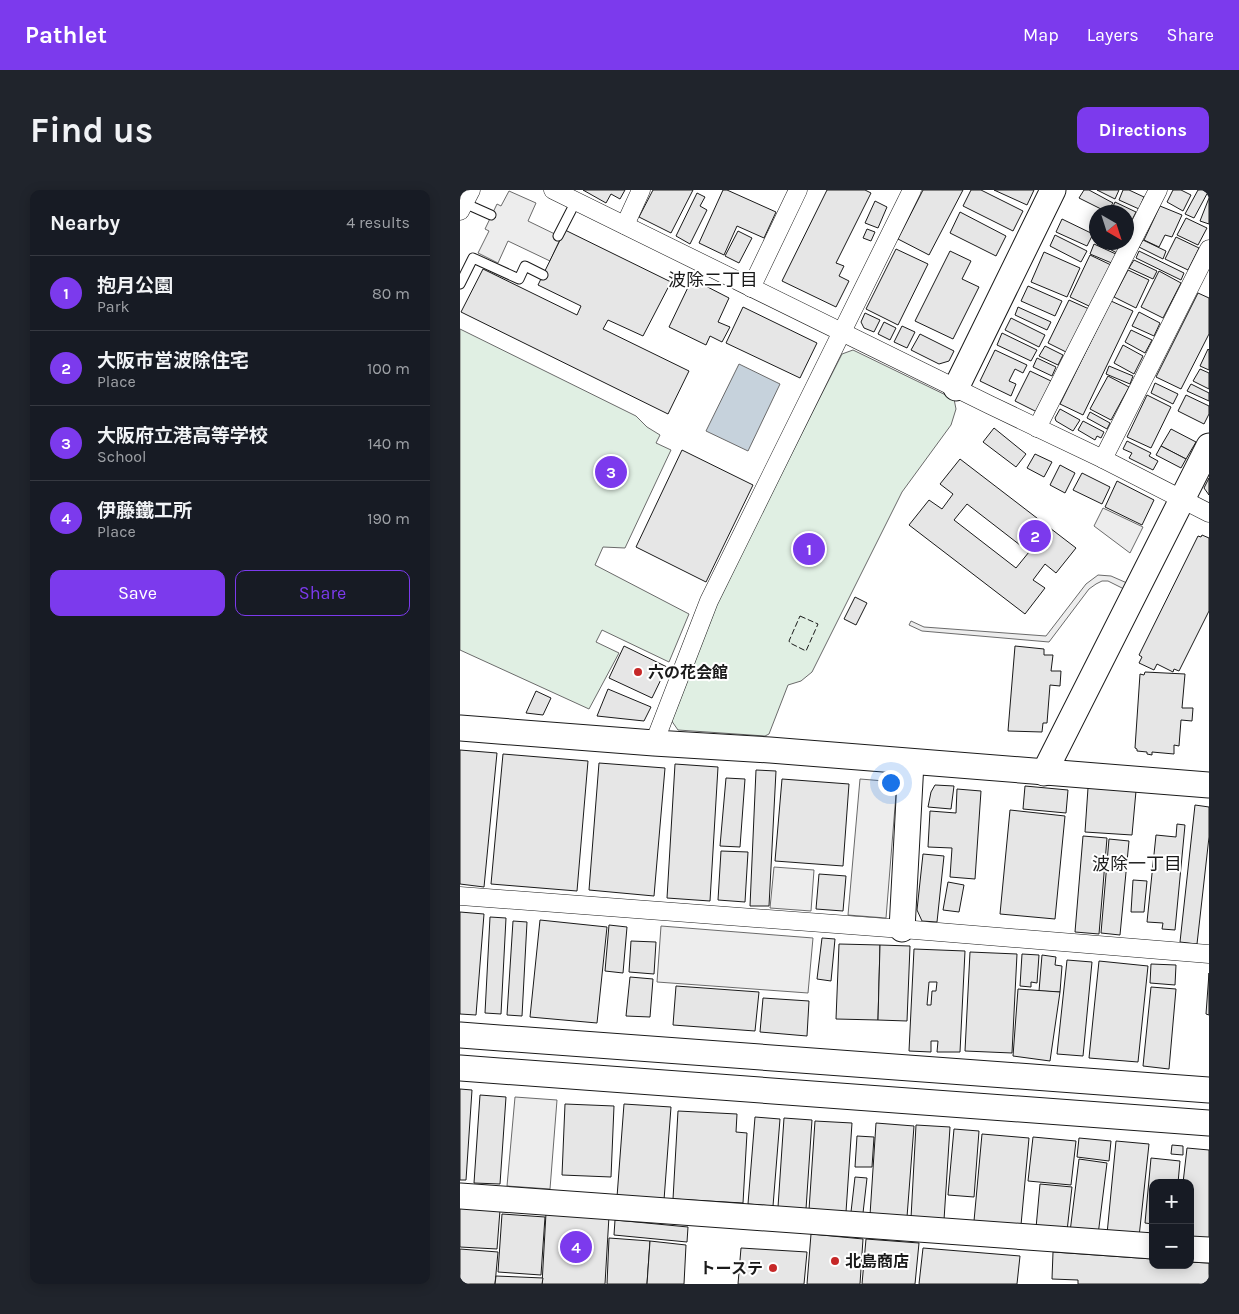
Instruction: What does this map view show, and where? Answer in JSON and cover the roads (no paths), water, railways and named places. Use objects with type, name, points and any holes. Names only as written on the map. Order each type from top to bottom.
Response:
[{"type":"street","points":[[553,190],[1103,459],[1209,513]]},
{"type":"street","points":[[625,224],[641,190]]},
{"type":"street","points":[[751,288],[798,190]]},
{"type":"street","points":[[654,743],[709,601],[912,190]]},
{"type":"street","points":[[956,388],[1053,190]]},
{"type":"street","points":[[1037,428],[1158,190]]},
{"type":"street","points":[[1103,459],[1209,249]]},
{"type":"street","points":[[1044,773],[1209,446]]},
{"type":"street","points":[[460,728],[770,750],[1209,785]]},
{"type":"street","points":[[902,929],[911,762]]},
{"type":"street","points":[[460,896],[1209,954]]},
{"type":"street","points":[[460,1035],[1209,1090]]},
{"type":"street","points":[[882,1098],[883,1066]]},
{"type":"street","points":[[460,1068],[1209,1123]]},
{"type":"street","points":[[460,1196],[1149,1246]]},
{"type":"street","points":[[1194,1249],[1209,1250]]},
{"type":"lane","points":[[558,236],[576,201]]},
{"type":"lane","points":[[465,202],[492,215]]},
{"type":"lane","points":[[460,284],[473,258],[519,279],[521,265],[543,275]]},
{"type":"place","name":"大阪府立港高等学校","points":[[611,472]]},
{"type":"place","name":"大阪市営波除住宅","points":[[1035,536]]},
{"type":"place","name":"抱月公園","points":[[809,549]]},
{"type":"place","name":"六の花会館","points":[[638,672]]},
{"type":"place","name":"伊藤鐵工所","points":[[576,1247]]},
{"type":"place","name":"北島商店","points":[[835,1261]]},
{"type":"place","name":"トーステ","points":[[773,1268]]},
{"type":"district","name":"波除二丁目","points":[[713,280]]},
{"type":"district","name":"波除一丁目","points":[[1137,864]]}]
